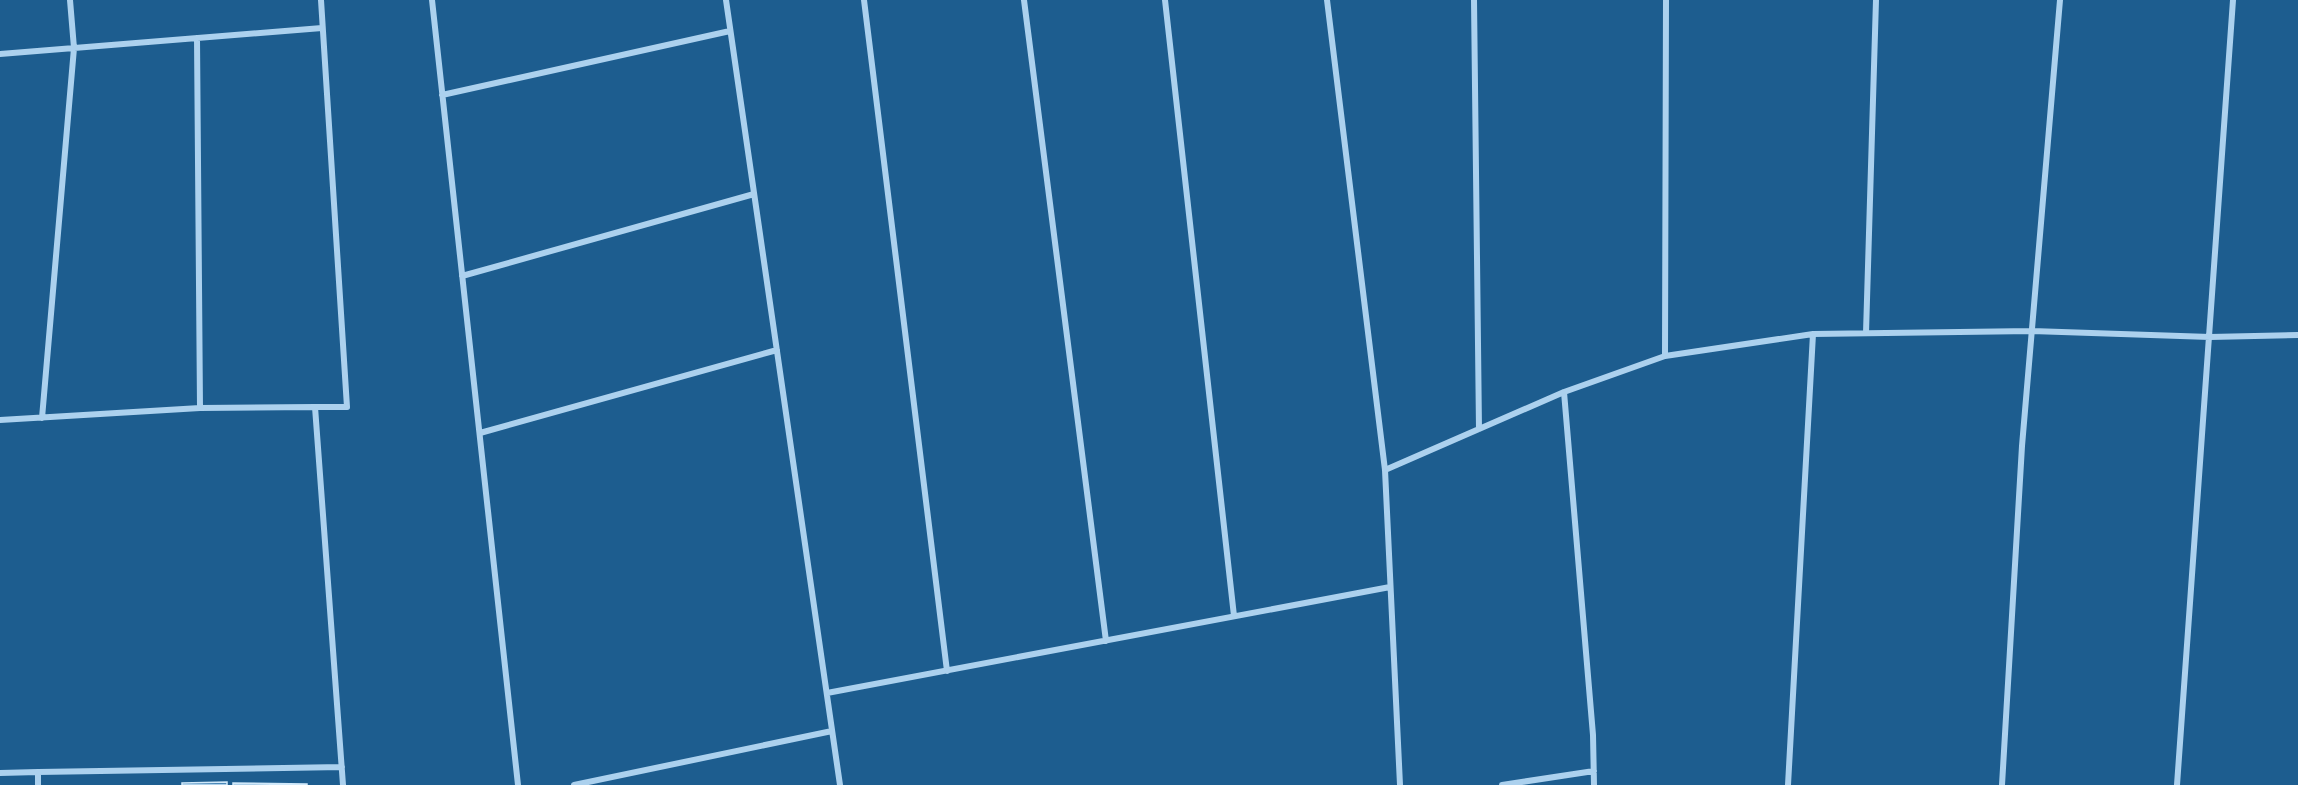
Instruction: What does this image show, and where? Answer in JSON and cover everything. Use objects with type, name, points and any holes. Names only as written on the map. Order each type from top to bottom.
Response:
[{"type":"street","points":[[42,418],[74,48],[70,0]]},
{"type":"street","points":[[0,420],[200,408],[347,407],[321,0]]},
{"type":"street","points":[[432,0],[518,785]]},
{"type":"street","points":[[726,0],[840,785]]},
{"type":"street","points":[[864,0],[947,671]]},
{"type":"street","points":[[1024,0],[1106,641]]},
{"type":"street","points":[[1165,0],[1234,616]]},
{"type":"street","points":[[1327,0],[1385,470],[1400,785]]},
{"type":"street","points":[[1474,0],[1479,429]]},
{"type":"street","points":[[1665,356],[1666,0]]},
{"type":"street","points":[[1866,333],[1876,0]]},
{"type":"street","points":[[2002,785],[2022,446],[2060,0]]},
{"type":"street","points":[[2177,785],[2233,0]]},
{"type":"street","points":[[0,54],[322,28]]},
{"type":"street","points":[[442,95],[730,31]]},
{"type":"street","points":[[197,38],[200,408]]},
{"type":"street","points":[[462,276],[754,194]]},
{"type":"street","points":[[1385,470],[1564,392],[1665,356],[1813,334],[2032,331],[2210,337],[2298,335]]},
{"type":"street","points":[[1788,785],[1813,334]]},
{"type":"street","points":[[480,433],[777,350]]},
{"type":"street","points":[[1564,392],[1593,735],[1594,785]]},
{"type":"street","points":[[315,407],[343,785]]},
{"type":"street","points":[[826,693],[1390,586]]},
{"type":"street","points":[[573,785],[832,731]]},
{"type":"street","points":[[0,773],[342,767]]},
{"type":"street","points":[[1502,785],[1594,771]]},
{"type":"street","points":[[38,772],[38,785]]},
{"type":"building","points":[[227,782],[227,785],[182,785],[182,783]]},
{"type":"building","points":[[233,783],[307,784],[307,785],[233,785]]}]
